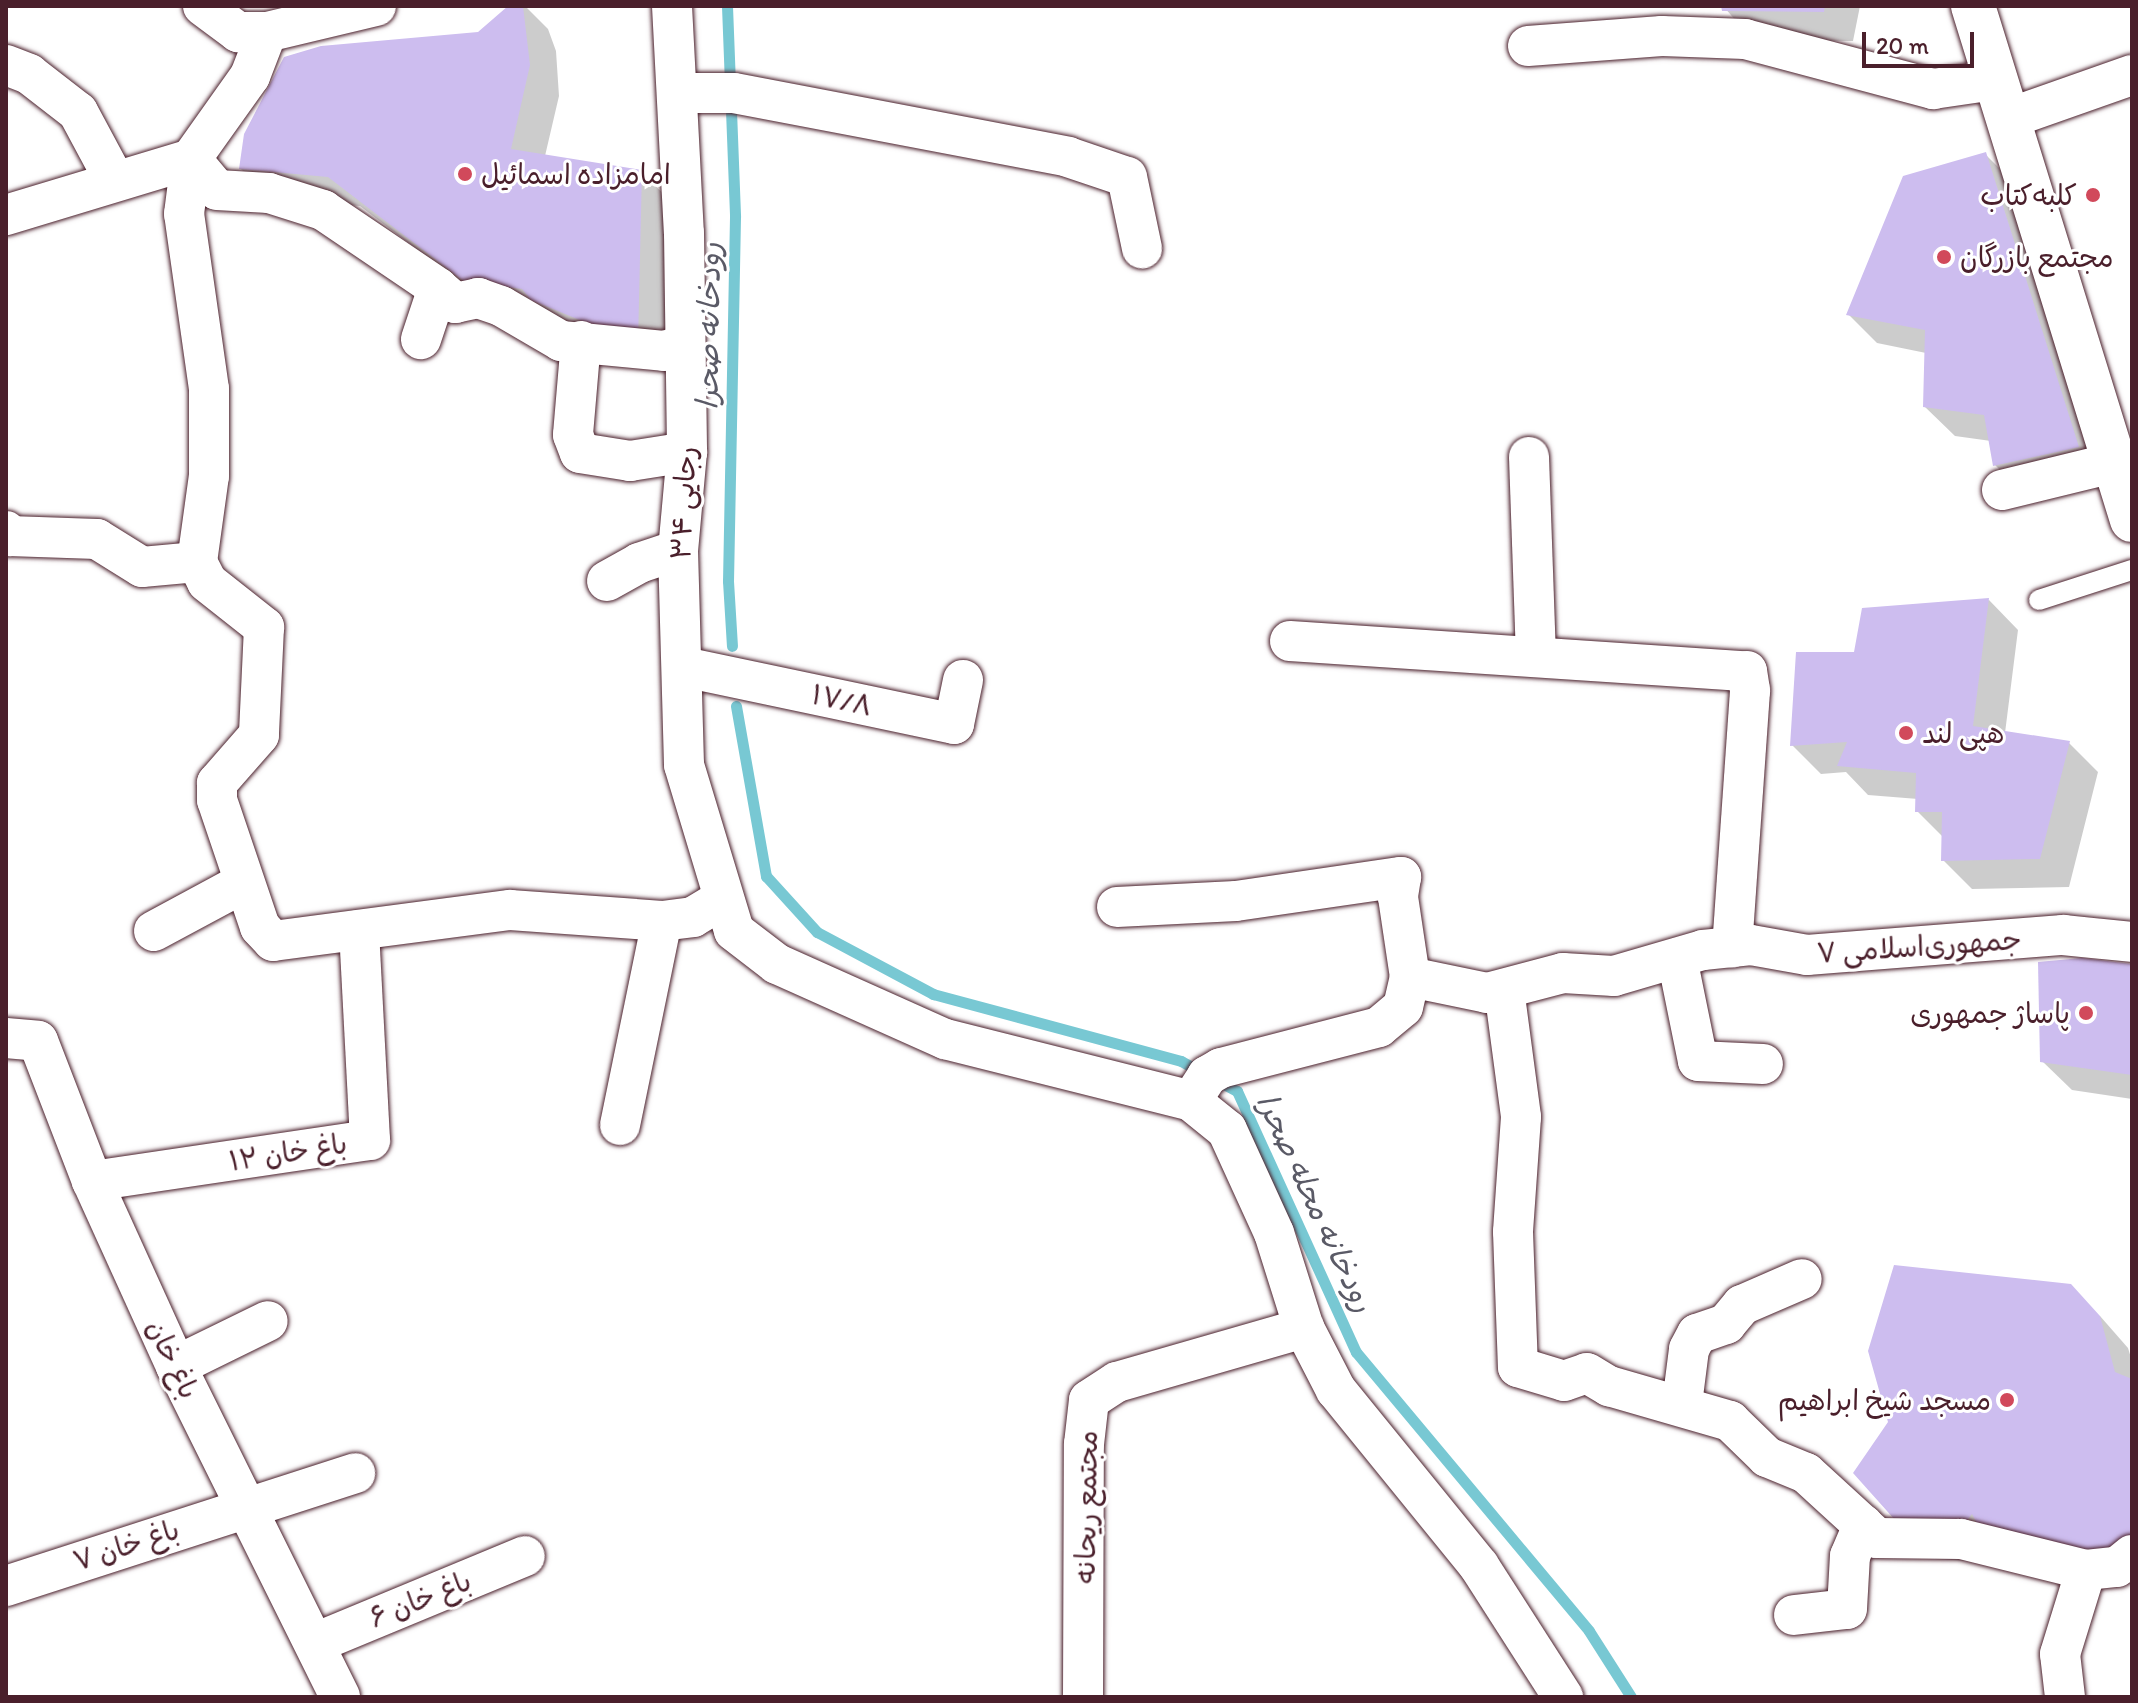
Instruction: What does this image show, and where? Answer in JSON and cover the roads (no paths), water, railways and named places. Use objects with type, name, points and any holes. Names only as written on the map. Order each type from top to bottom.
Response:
[{"type":"street","points":[[203,6],[238,32],[267,32],[376,6]]},
{"type":"street","name":"رجایی ۳۴","points":[[672,6],[681,93],[687,452],[678,550],[684,667],[684,765],[734,931],[777,964],[830,991],[945,1039],[1207,1082]]},
{"type":"street","points":[[1973,6],[2132,520]]},
{"type":"street","points":[[267,32],[250,76],[191,159],[184,214],[209,389],[209,476],[197,562],[207,582],[264,627],[259,735],[217,783],[228,844],[260,927],[273,941],[510,910],[662,921],[693,917],[723,899]]},
{"type":"street","points":[[1528,46],[1662,36],[1745,39],[1933,89],[2000,100],[2132,75]]},
{"type":"street","points":[[6,65],[29,74],[78,112],[115,181]]},
{"type":"street","points":[[681,93],[734,93],[1068,157],[1127,177],[1142,248]]},
{"type":"street","points":[[6,215],[191,159]]},
{"type":"street","points":[[191,159],[217,190],[269,193],[323,210],[438,288],[455,303],[478,298],[561,341],[664,351],[685,345]]},
{"type":"street","points":[[421,339],[438,288]]},
{"type":"street","points":[[581,341],[573,435],[580,453],[630,461],[687,452]]},
{"type":"street","points":[[1529,457],[1536,657]]},
{"type":"street","points":[[2002,490],[2113,463]]},
{"type":"street","points":[[6,531],[9,536],[97,539],[142,567],[197,562]]},
{"type":"street","points":[[607,581],[678,550]]},
{"type":"street","points":[[1290,641],[1747,671],[1750,691],[1732,947]]},
{"type":"street","name":"۱۷/۸","points":[[684,667],[954,724],[963,680]]},
{"type":"street","points":[[1117,907],[1236,901],[1401,877],[1399,909],[1410,977],[1403,1007],[1379,1027],[1207,1082],[1274,1233],[1304,1328],[1336,1390],[1479,1566],[1563,1697]]},
{"type":"street","points":[[154,931],[243,883]]},
{"type":"street","points":[[620,1125],[662,921]]},
{"type":"street","name":"باغ خان ۱۲","points":[[92,1181],[370,1140],[359,930]]},
{"type":"street","name":"جمهوری‌اسلامی ۷","points":[[1410,977],[1487,993],[1563,973],[1614,976],[1677,958],[1751,945],[1807,955],[2063,935],[2132,942]]},
{"type":"street","points":[[1677,958],[1698,1061],[1763,1064]]},
{"type":"street","points":[[1504,989],[1521,1117],[1513,1232],[1518,1367],[1564,1381],[1587,1373],[1609,1386],[1682,1404],[1730,1421],[1767,1457],[1806,1473],[1877,1538],[1961,1539],[2086,1570],[2117,1567],[2132,1555]]},
{"type":"street","name":"باغ خان","points":[[6,1038],[38,1041],[92,1181],[176,1366],[340,1697]]},
{"type":"street","points":[[1682,1404],[1689,1349],[1697,1334],[1726,1324],[1742,1305],[1802,1279]]},
{"type":"street","points":[[176,1366],[268,1321]]},
{"type":"street","name":"مجتمع ریحانه","points":[[1083,1697],[1084,1444],[1089,1400],[1117,1382],[1304,1328]]},
{"type":"street","name":"باغ خان ۷","points":[[6,1586],[355,1473]]},
{"type":"street","points":[[1794,1615],[1847,1609],[1850,1556],[1863,1525]]},
{"type":"street","name":"باغ خان ۶","points":[[315,1643],[525,1556]]},
{"type":"street","points":[[2065,1697],[2060,1654],[2081,1599],[2086,1570]]},
{"type":"lane","points":[[2039,600],[2132,570]]},
{"type":"waterway","name":"رودخانه صحرا","points":[[727,6],[735,217],[728,581],[732,646]]},
{"type":"waterway","name":"رودخانه محله صحرا","points":[[736,706],[766,876],[817,932],[933,994],[1181,1061],[1201,1072]]},
{"type":"waterway","name":"رودخانه محله صحرا","points":[[1216,1080],[1237,1091],[1356,1352],[1589,1631],[1631,1697]]},
{"type":"place","name":"امامزاده اسمائیل","points":[[465,174]]},
{"type":"place","name":"کلبه‌کتاب","points":[[2093,195]]},
{"type":"place","name":"مجتمع بازرگان","points":[[1944,257]]},
{"type":"place","name":"هپی لند","points":[[1906,733]]},
{"type":"place","name":"پاساژ جمهوری","points":[[2086,1013]]},
{"type":"place","name":"مسجد شیخ ابراهیم","points":[[2007,1400]]}]
